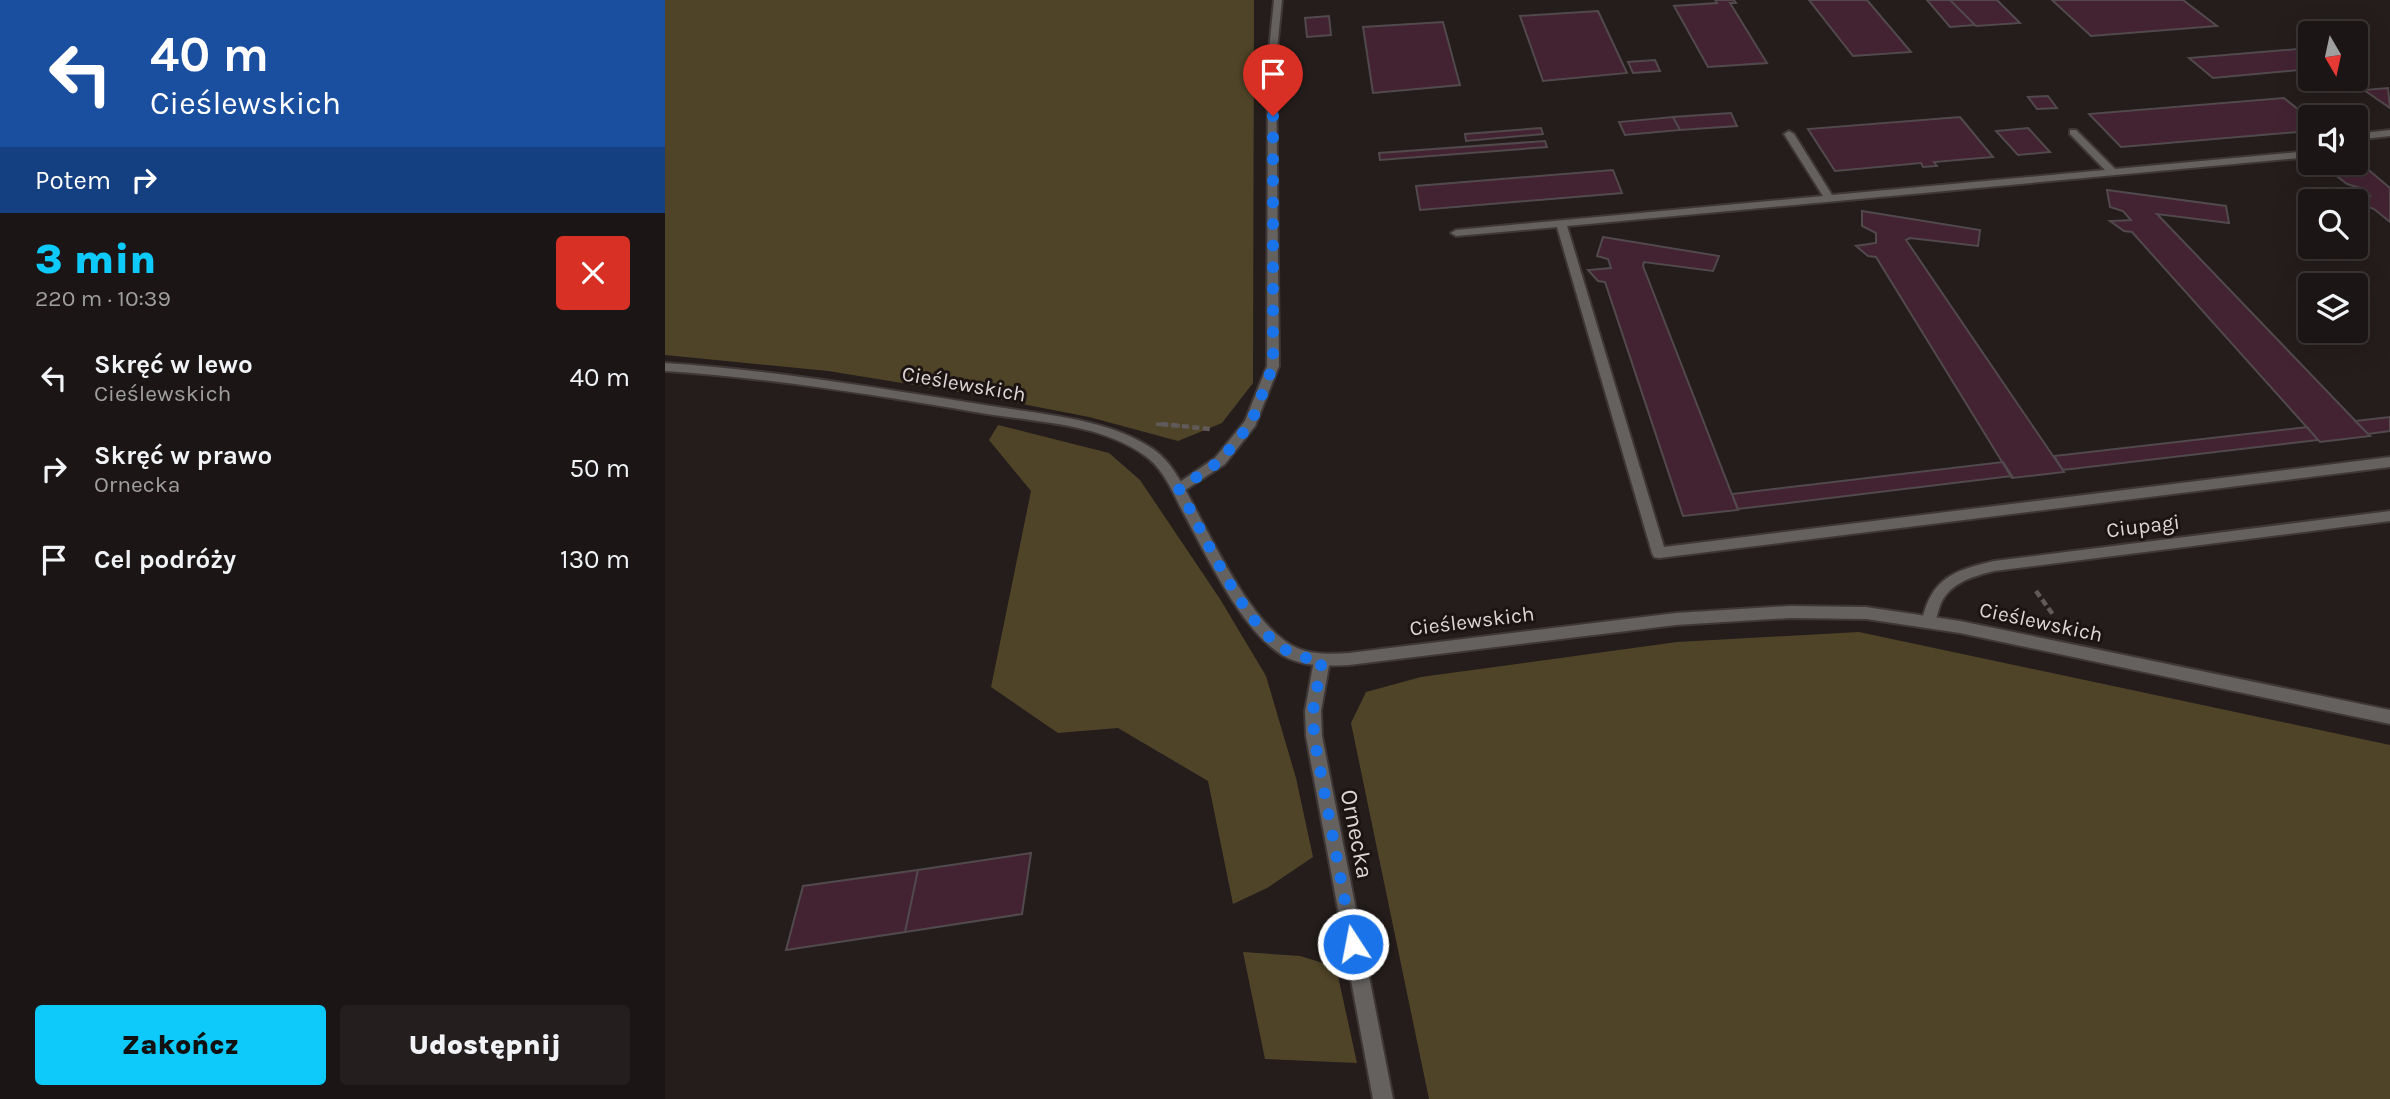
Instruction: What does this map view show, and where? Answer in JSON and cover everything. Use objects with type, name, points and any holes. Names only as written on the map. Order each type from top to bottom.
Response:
[{"type":"street","points":[[1179,489],[1220,461],[1251,423],[1273,366],[1272,60],[1278,0]]},
{"type":"street","points":[[2073,132],[2112,172]]},
{"type":"street","points":[[2368,136],[2390,133]]},
{"type":"street","points":[[1789,134],[1829,198]]},
{"type":"street","points":[[1456,233],[2298,155]]},
{"type":"street","points":[[1561,223],[1659,553],[2390,462]]},
{"type":"street","name":"Cieślewskich","points":[[665,367],[844,384],[1077,426],[1126,440],[1155,454],[1179,489],[1224,571],[1263,631],[1287,651],[1322,660],[1349,659],[1613,626],[1738,615],[1831,611],[1929,621],[2390,717]]},
{"type":"street","name":"Ciupagi","points":[[1929,621],[1935,596],[1945,585],[1959,576],[1986,568],[2390,516]]},
{"type":"street","name":"Ornecka","points":[[1322,660],[1313,711],[1314,737],[1383,1099]]},
{"type":"shaded area","points":[[665,0],[1254,0],[1253,383],[1222,423],[1178,441],[1089,417],[976,395],[828,371],[665,355]]},
{"type":"shaded area","points":[[998,425],[1109,453],[1140,480],[1220,599],[1266,676],[1296,778],[1313,857],[1267,888],[1233,904],[1208,781],[1118,728],[1058,733],[991,687],[1031,491],[989,440]]},
{"type":"shaded area","points":[[1859,632],[2390,745],[2390,1099],[1429,1099],[1351,723],[1366,692],[1421,677],[1677,642]]},
{"type":"shaded area","points":[[1243,952],[1300,956],[1336,967],[1357,1063],[1265,1059]]},
{"type":"building","points":[[1715,0],[1734,0],[1736,3],[1730,3],[1767,63],[1708,67],[1674,6],[1717,3]]},
{"type":"building","points":[[1809,0],[1867,0],[1911,52],[1853,56]]},
{"type":"building","points":[[1927,0],[1950,0],[1975,25],[1950,27]]},
{"type":"building","points":[[1950,0],[1997,0],[2020,23],[1976,26]]},
{"type":"building","points":[[2052,0],[2183,0],[2217,26],[2091,36]]},
{"type":"building","points":[[1598,11],[1627,73],[1543,81],[1520,16]]},
{"type":"building","points":[[1329,16],[1331,35],[1307,37],[1305,18]]},
{"type":"building","points":[[1443,22],[1460,85],[1373,93],[1363,27]]},
{"type":"building","points":[[2298,49],[2298,70],[2213,78],[2189,58]]},
{"type":"building","points":[[1655,60],[1660,71],[1633,73],[1628,62]]},
{"type":"building","points":[[2388,88],[2390,108],[2365,91]]},
{"type":"building","points":[[2048,96],[2057,108],[2037,109],[2028,97]]},
{"type":"building","points":[[2284,98],[2298,109],[2298,132],[2121,147],[2089,114]]},
{"type":"building","points":[[1731,113],[1737,126],[1680,130],[1673,117]]},
{"type":"building","points":[[1673,117],[1680,130],[1625,135],[1619,122]]},
{"type":"building","points":[[1960,117],[1993,157],[1934,162],[1937,166],[1923,167],[1921,163],[1835,171],[1808,129]]},
{"type":"building","points":[[1541,128],[1543,134],[1466,141],[1465,134]]},
{"type":"building","points":[[2028,128],[2050,152],[2018,155],[1996,131]]},
{"type":"building","points":[[1545,141],[1547,147],[1380,160],[1379,153]]},
{"type":"building","points":[[2368,169],[2390,188],[2390,222],[2368,207],[2368,189],[2347,184],[2335,175],[2368,175]]},
{"type":"building","points":[[1613,170],[1622,193],[1420,210],[1416,186]]},
{"type":"building","points":[[2107,190],[2226,206],[2229,223],[2157,214],[2370,436],[2320,442],[2132,232],[2124,231],[2110,221],[2131,220],[2123,211],[2110,207]]},
{"type":"building","points":[[1862,211],[1980,230],[1978,246],[1910,238],[1906,240],[2064,472],[2012,478],[1876,257],[1868,256],[1856,246],[1876,243],[1876,233],[1862,226]]},
{"type":"building","points":[[1603,237],[1719,256],[1713,271],[1644,262],[1643,266],[1738,510],[1683,516],[1605,282],[1598,281],[1588,270],[1611,268],[1608,259],[1597,256]]},
{"type":"building","points":[[2390,417],[2390,431],[2368,434],[2355,421]]},
{"type":"building","points":[[2307,427],[2318,440],[2063,470],[2054,456]]},
{"type":"building","points":[[2003,462],[2012,476],[1738,509],[1732,494]]},
{"type":"building","points":[[1031,853],[1022,914],[905,932],[918,870]]},
{"type":"building","points":[[918,870],[905,932],[786,950],[803,886]]},
{"type":"route","points":[[1273,116],[1273,366],[1251,423],[1220,461],[1179,489],[1224,571],[1263,631],[1287,651],[1298,656],[1322,660],[1313,711],[1314,737],[1353,944]]}]
